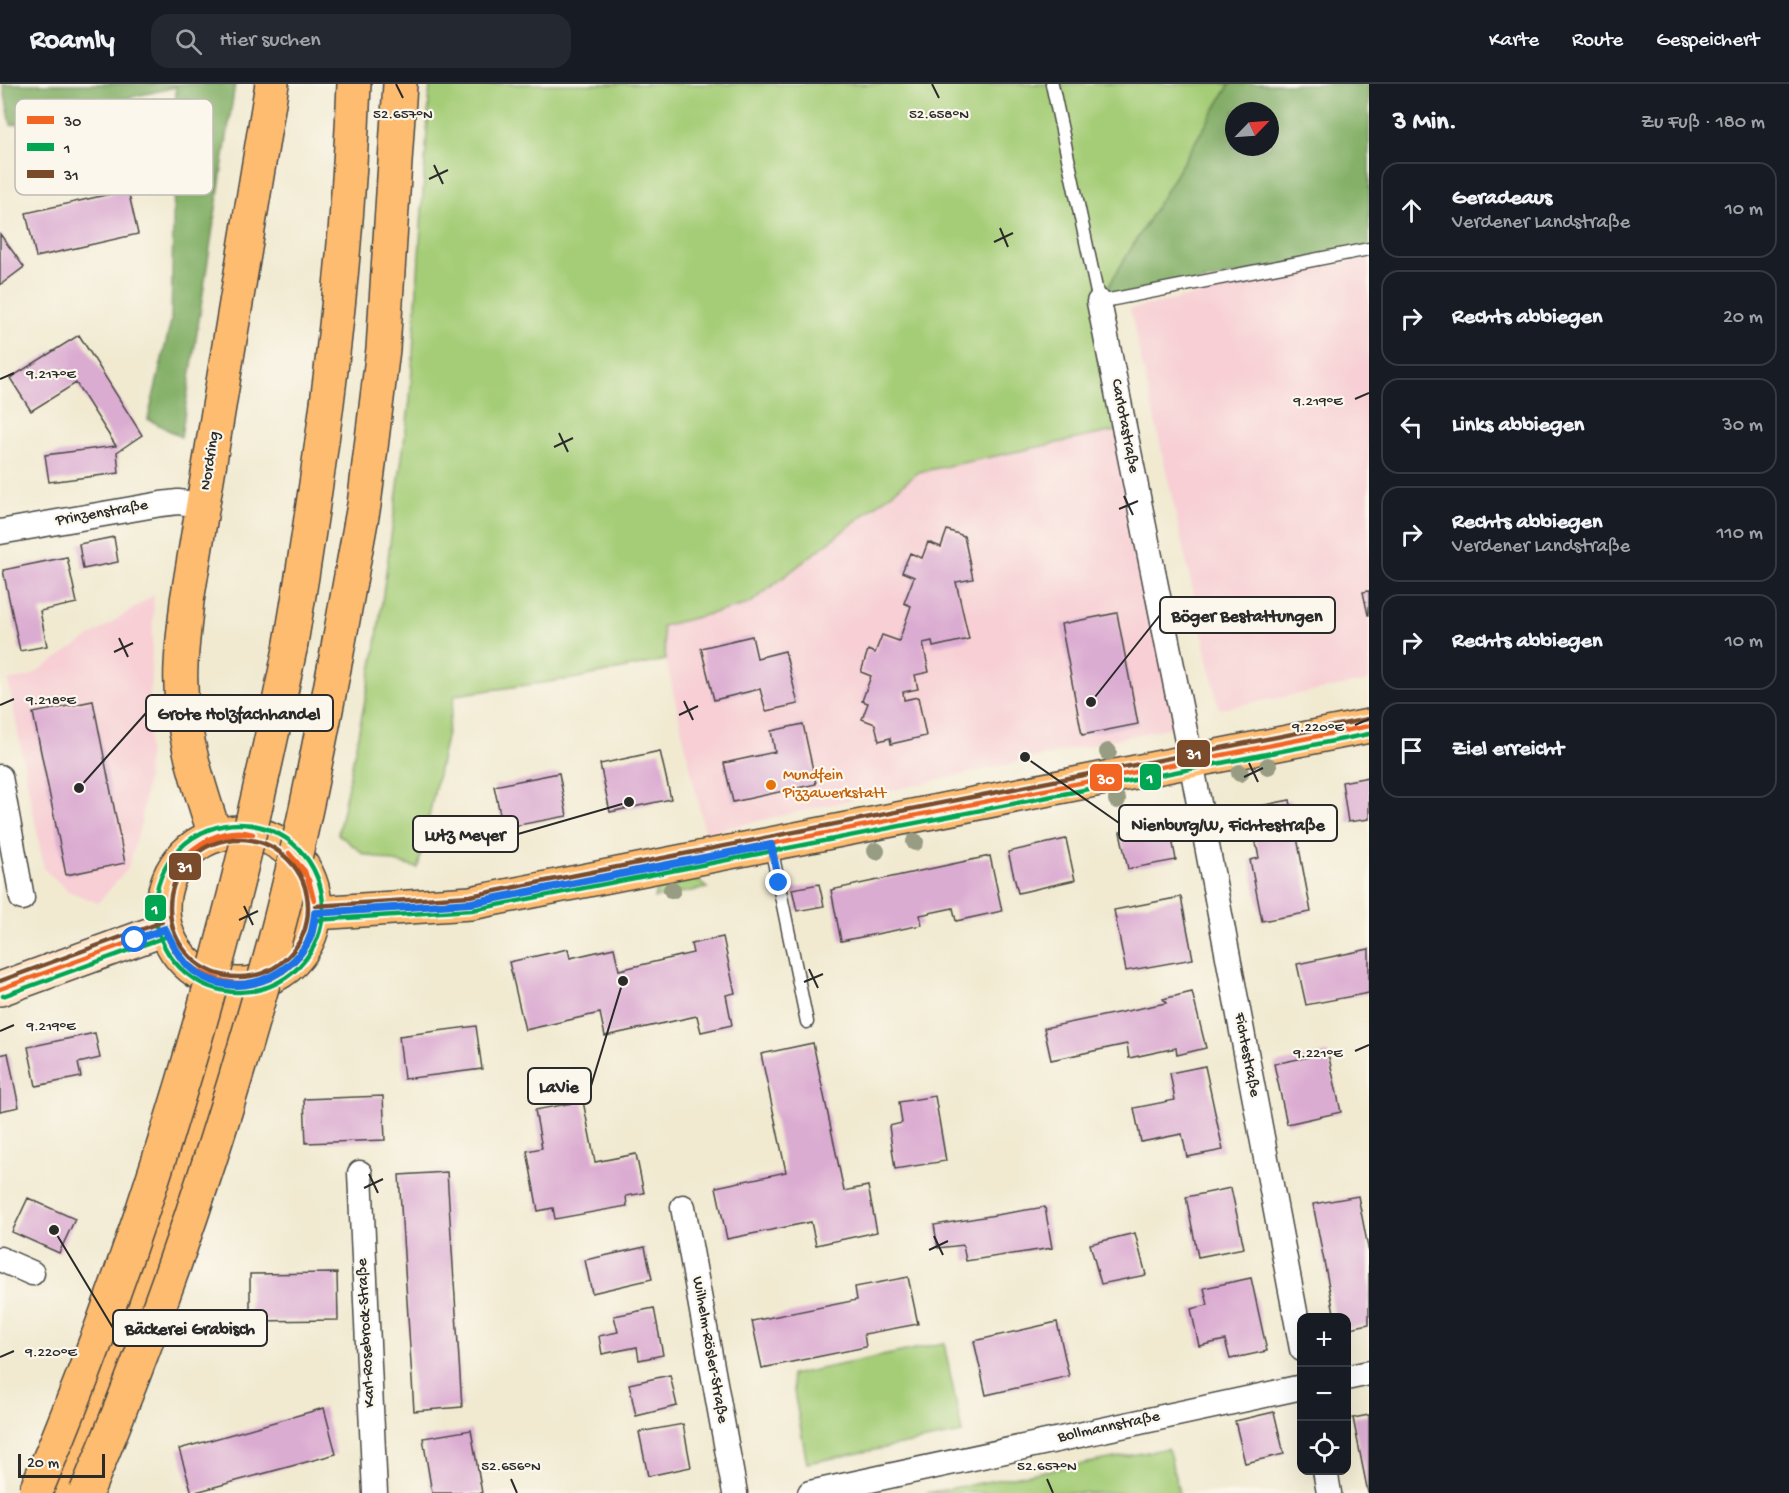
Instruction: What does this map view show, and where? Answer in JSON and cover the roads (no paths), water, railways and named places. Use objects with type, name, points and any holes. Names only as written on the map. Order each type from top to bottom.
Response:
[{"type":"main road","name":"Nordring","points":[[215,836],[202,796],[183,714],[181,666],[187,601],[272,84]]},
{"type":"main road","points":[[35,1493],[63,1429],[176,1105],[230,918],[261,792],[290,649],[316,496],[335,341],[350,188],[354,84]]},
{"type":"main road","points":[[86,1493],[173,1267],[225,1109],[277,929],[308,803],[364,505],[383,349],[399,84]]},
{"type":"main road","points":[[315,913],[471,903],[1369,726]]},
{"type":"main road","points":[[239,832],[263,836],[285,847],[302,865],[313,888],[315,913],[310,938],[296,960],[276,976],[237,986],[206,977],[188,965],[174,949],[165,929],[162,906],[166,883],[177,863],[194,846],[215,836],[239,832]]},
{"type":"main road","points":[[0,989],[165,929]]},
{"type":"main road","points":[[61,1493],[130,1319],[237,986]]},
{"type":"street","name":"Carlotastraße","points":[[1099,302],[1191,760]]},
{"type":"street","name":"Prinzenstraße","points":[[0,532],[161,504],[178,502],[204,505]]},
{"type":"street","name":"Fichtestraße","points":[[1191,760],[1297,1322]]},
{"type":"street","points":[[0,777],[22,898]]},
{"type":"street","name":"Karl-Rosebrock-Straße","points":[[360,1173],[375,1493]]},
{"type":"street","name":"Wilhelm-Rösler-Straße","points":[[683,1208],[735,1493]]},
{"type":"street","points":[[0,1259],[32,1273]]},
{"type":"street","points":[[1351,1376],[1369,1373]]},
{"type":"street","name":"Bollmannstraße","points":[[810,1493],[1297,1388]]},
{"type":"street","points":[[1326,1475],[1329,1493]]},
{"type":"lane","points":[[1052,84],[1099,302],[1369,249]]},
{"type":"lane","points":[[771,845],[807,1022]]},
{"type":"place","name":"Böger Bestattungen","points":[[1091,702]]},
{"type":"place","name":"Nienburg/W, Fichtestraße","points":[[1025,757]]},
{"type":"place","name":"Mundfein Pizzawerkstatt","points":[[771,785]]},
{"type":"place","name":"Grote Holzfachhandel","points":[[79,788]]},
{"type":"place","name":"Lutz Meyer","points":[[629,802]]},
{"type":"place","name":"LaVie","points":[[623,981]]},
{"type":"place","name":"Bäckerei Grabisch","points":[[54,1230]]}]
